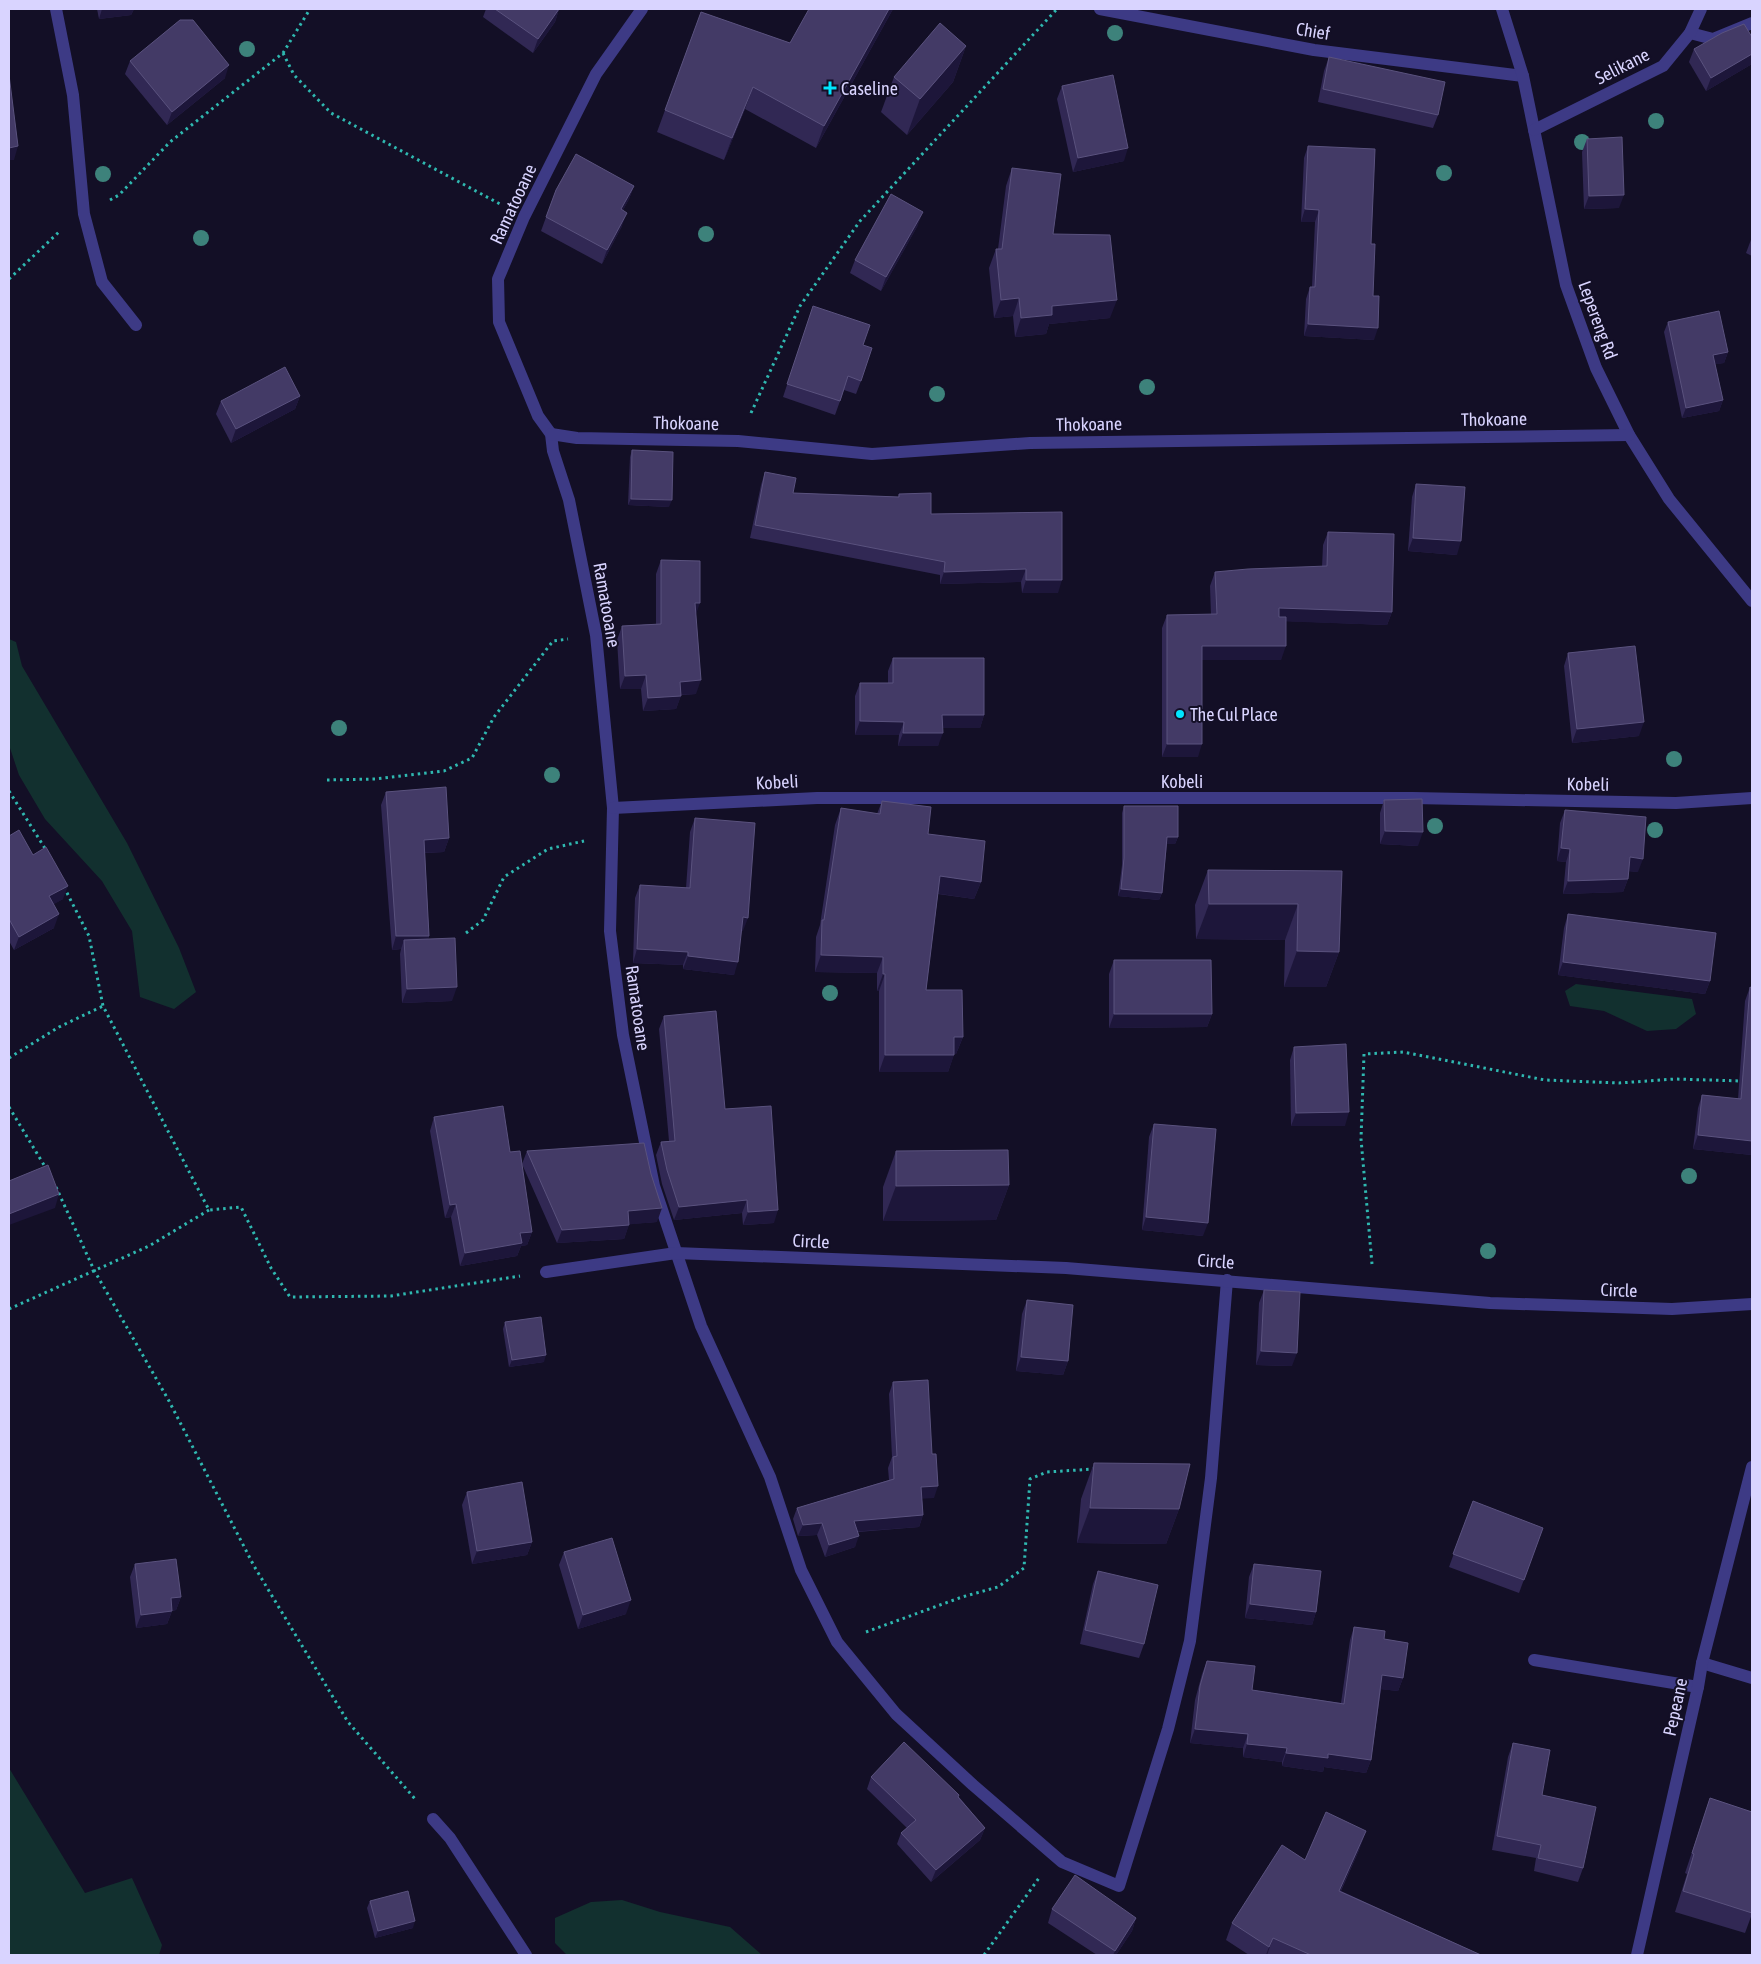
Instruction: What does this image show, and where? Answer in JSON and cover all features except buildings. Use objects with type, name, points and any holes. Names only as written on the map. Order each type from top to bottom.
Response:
[{"type":"street","points":[[56,9],[72,95],[84,214],[102,282],[136,325]]},
{"type":"street","name":"Ramatooane","points":[[642,9],[596,74],[524,217],[498,279],[499,322],[538,416],[551,434],[553,451],[569,500],[596,635],[613,808],[610,931],[623,1035],[654,1186],[701,1326],[770,1477],[801,1570],[837,1642],[896,1714],[973,1785],[1062,1862],[1119,1886],[1168,1729],[1190,1641],[1209,1498],[1227,1280]]},
{"type":"street","name":"Chief","points":[[1100,9],[1314,50],[1523,76]]},
{"type":"street","name":"Lepereng Rd","points":[[1502,9],[1523,76],[1566,285],[1596,368],[1629,435],[1669,499],[1752,601]]},
{"type":"street","name":"Selikane","points":[[1534,130],[1663,66],[1690,33],[1701,9]]},
{"type":"street","points":[[1690,33],[1713,38],[1752,23]]},
{"type":"street","name":"Thokoane","points":[[551,434],[577,438],[738,441],[872,454],[1030,443],[1629,435]]},
{"type":"street","name":"Kobeli","points":[[613,808],[817,798],[1413,798],[1676,803],[1752,798]]},
{"type":"street","name":"Circle","points":[[546,1272],[676,1252],[1066,1268],[1490,1303],[1662,1309],[1752,1304]]},
{"type":"street","name":"Pepeane","points":[[1637,1955],[1702,1663],[1752,1467]]},
{"type":"street","points":[[1534,1660],[1698,1687]]},
{"type":"street","points":[[1702,1663],[1752,1678]]},
{"type":"street","points":[[433,1819],[450,1838],[526,1955]]},
{"type":"path","points":[[9,279],[52,238],[84,214],[119,195],[170,142],[251,80],[282,53],[310,9]]},
{"type":"path","points":[[738,441],[800,306],[860,221],[1057,9]]},
{"type":"path","points":[[282,53],[294,75],[331,113],[524,217]]},
{"type":"path","points":[[327,780],[376,779],[444,771],[472,758],[494,717],[553,641],[596,635]]},
{"type":"path","points":[[9,791],[49,858]]},
{"type":"path","points":[[466,933],[483,920],[504,877],[548,848],[612,835]]},
{"type":"path","points":[[62,884],[89,936],[103,1006],[209,1210]]},
{"type":"path","points":[[9,1058],[59,1027],[103,1006]]},
{"type":"path","points":[[1375,1293],[1361,1139],[1364,1054],[1403,1052],[1545,1080],[1619,1083],[1676,1079],[1744,1081]]},
{"type":"path","points":[[9,1107],[50,1175]]},
{"type":"path","points":[[54,1182],[94,1270],[169,1400],[254,1566],[348,1722],[433,1819]]},
{"type":"path","points":[[9,1309],[149,1246],[209,1210],[241,1207],[271,1268],[290,1297],[391,1296],[546,1272]]},
{"type":"path","points":[[837,1642],[962,1597],[998,1587],[1024,1568],[1030,1479],[1047,1472],[1101,1469]]},
{"type":"path","points":[[984,1955],[1035,1880],[1062,1862]]},
{"type":"green space","points":[[9,639],[16,642],[22,666],[127,843],[179,948],[196,992],[174,1009],[140,997],[132,931],[102,881],[45,819],[19,775],[9,745]]},
{"type":"green space","points":[[1576,984],[1692,999],[1696,1014],[1676,1029],[1647,1031],[1604,1011],[1570,1006],[1565,991]]},
{"type":"green space","points":[[9,1768],[85,1893],[132,1878],[162,1945],[159,1955],[9,1955]]},
{"type":"green space","points":[[622,1900],[660,1912],[730,1927],[762,1955],[567,1955],[555,1943],[555,1918],[591,1902]]},
{"type":"place","name":"Caseline","points":[[830,88]]},
{"type":"place","name":"The Cul Place","points":[[1180,714]]}]
